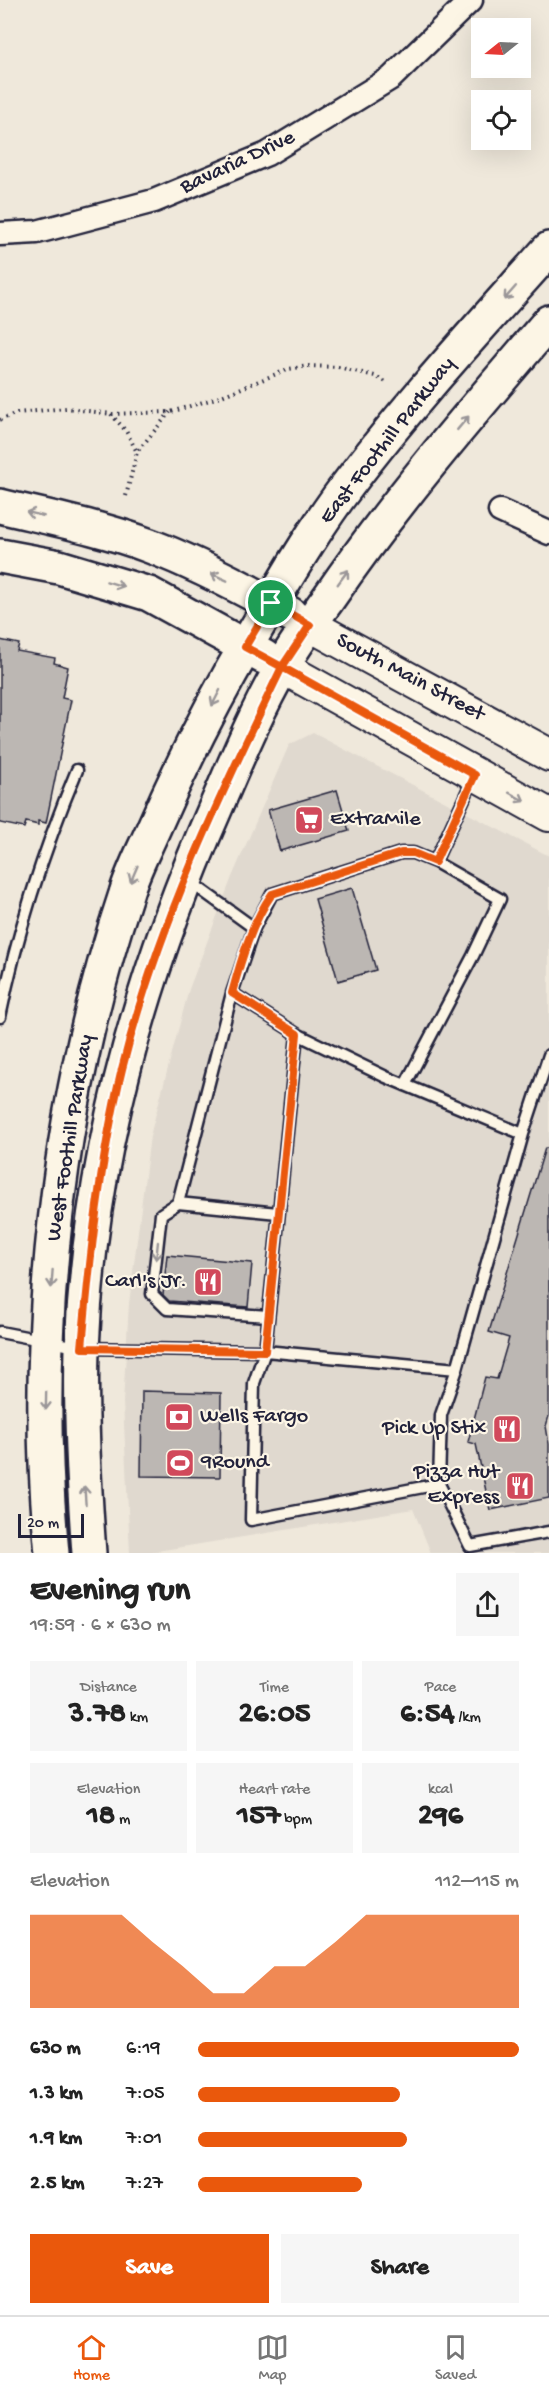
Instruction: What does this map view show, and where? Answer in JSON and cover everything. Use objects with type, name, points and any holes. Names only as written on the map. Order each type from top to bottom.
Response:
[{"type":"main road","name":"East Foothill Parkway","points":[[245,647],[338,499],[418,398],[549,249]]},
{"type":"main road","name":"East Foothill Parkway","points":[[282,667],[378,528],[461,425],[549,322]]},
{"type":"main road","name":"South Main Street","points":[[0,506],[150,546],[271,603],[549,755]]},
{"type":"main road","points":[[0,556],[59,567],[149,594],[549,815]]},
{"type":"main road","name":"West Foothill Parkway","points":[[52,1553],[45,1479],[47,1342],[58,1199],[79,1062],[101,976],[127,890],[173,782],[225,680],[245,647]]},
{"type":"main road","name":"West Foothill Parkway","points":[[89,1553],[84,1478],[82,1348],[97,1205],[122,1069],[174,906],[232,770],[282,667]]},
{"type":"street","name":"Bavaria Drive","points":[[0,234],[37,232],[154,201],[267,154],[391,78],[471,0]]},
{"type":"street","points":[[500,511],[549,533]]},
{"type":"lane","points":[[0,1017],[7,981],[51,832],[77,770]]},
{"type":"lane","points":[[435,862],[475,775]]},
{"type":"lane","points":[[178,1203],[232,993],[254,928],[265,904],[272,894],[401,853],[413,853],[435,862],[500,898],[468,965],[405,1085]]},
{"type":"lane","points":[[186,880],[254,928]]},
{"type":"lane","points":[[232,993],[297,1034],[405,1085],[523,1134]]},
{"type":"lane","points":[[297,1034],[265,1351],[254,1383],[251,1520],[439,1484]]},
{"type":"lane","points":[[549,1055],[523,1134],[457,1369],[441,1415],[439,1484],[470,1546],[549,1532]]},
{"type":"lane","points":[[268,1316],[167,1309],[152,1294],[161,1214],[178,1203],[278,1213]]},
{"type":"lane","points":[[0,1332],[82,1348],[265,1351],[457,1369]]},
{"type":"path","points":[[0,420],[17,413],[66,408],[111,414],[171,412],[219,397],[289,369],[308,366],[338,367],[375,376],[388,383]]},
{"type":"path","points":[[126,496],[137,452],[171,412]]},
{"type":"path","points":[[111,414],[126,431],[137,452]]},
{"type":"shaded area","points":[[313,733],[549,856],[549,1553],[431,1553],[413,1509],[145,1553],[130,1553],[123,1402],[129,1304],[150,1136],[189,989],[232,877],[289,745]]},
{"type":"building","points":[[0,640],[19,644],[17,651],[55,658],[54,663],[68,667],[62,698],[71,700],[46,823],[38,821],[38,825],[26,822],[24,828],[0,823]]},
{"type":"building","name":"ExtraMile","points":[[337,790],[349,831],[280,851],[268,810]]},
{"type":"building","points":[[352,888],[376,970],[338,981],[315,899]]},
{"type":"building","points":[[545,1148],[549,1148],[549,1416],[546,1426],[549,1444],[549,1498],[490,1510],[476,1444],[468,1442],[485,1377],[497,1379],[509,1338],[489,1332]]},
{"type":"building","name":"Carl's Jr.","points":[[167,1255],[252,1263],[248,1307],[169,1301],[163,1295]]},
{"type":"building","points":[[142,1391],[221,1393],[220,1477],[141,1476]]},
{"type":"place","name":"ExtraMile","points":[[309,820]]},
{"type":"place","name":"Carl's Jr.","points":[[208,1282]]},
{"type":"place","name":"Wells Fargo","points":[[179,1417]]},
{"type":"place","name":"Pick Up Stix","points":[[507,1429]]},
{"type":"place","name":"9Round","points":[[180,1463]]},
{"type":"place","name":"Pizza Hut Express","points":[[520,1486]]},
{"type":"route","points":[[271,603],[245,647],[282,667],[232,770],[174,906],[122,1069],[97,1205],[82,1348],[265,1351],[297,1034],[232,993],[238,970],[254,928],[272,894],[401,853],[413,853],[435,862],[475,775],[282,667],[310,625],[271,603]]}]
